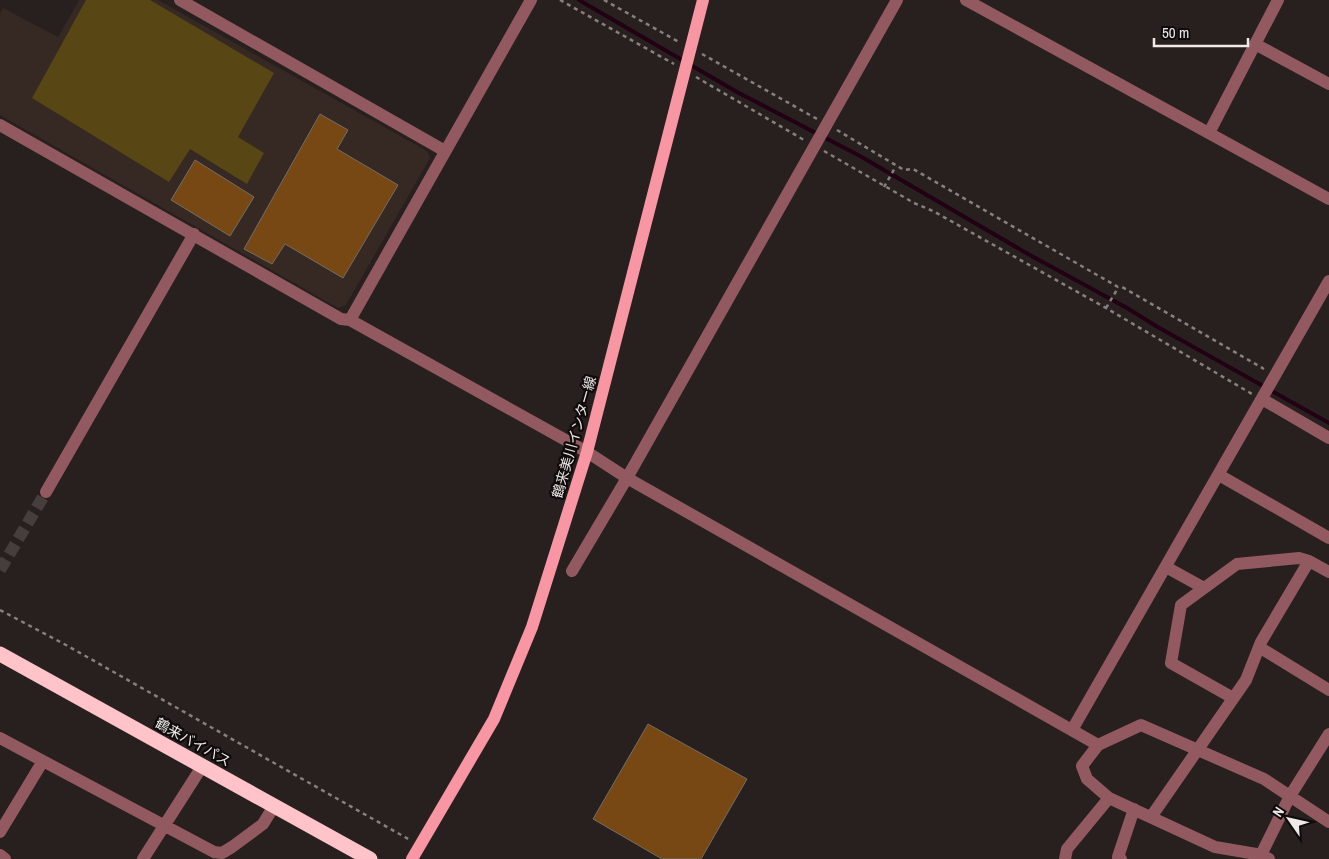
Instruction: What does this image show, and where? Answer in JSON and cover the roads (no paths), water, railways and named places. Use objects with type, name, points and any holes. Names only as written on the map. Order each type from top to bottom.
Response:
[{"type":"highway","name":"鶴来バイパス","points":[[0,654],[370,859]]},
{"type":"main road","name":"鶴来美川インター線","points":[[412,859],[494,719],[532,627],[586,452],[703,0]]},
{"type":"street","points":[[180,0],[445,151]]},
{"type":"street","points":[[350,320],[530,0]]},
{"type":"street","points":[[572,571],[628,478],[897,0]]},
{"type":"street","points":[[966,0],[1329,199]]},
{"type":"street","points":[[1209,133],[1278,0]]},
{"type":"street","points":[[1255,44],[1329,84]]},
{"type":"street","points":[[0,125],[342,319],[350,320],[586,452],[628,478],[1098,744]]},
{"type":"street","points":[[46,492],[194,234]]},
{"type":"street","points":[[1072,730],[1329,280]]},
{"type":"street","points":[[1268,388],[1329,438]]},
{"type":"street","points":[[1218,475],[1329,538]]},
{"type":"street","points":[[1233,698],[1171,662],[1181,605],[1237,564],[1299,558],[1309,561],[1329,572]]},
{"type":"street","points":[[1151,817],[1246,680],[1259,648],[1309,561]]},
{"type":"street","points":[[1166,567],[1204,588]]},
{"type":"street","points":[[1259,648],[1329,690]]},
{"type":"street","points":[[1327,741],[1290,796],[1263,858],[1215,847],[1109,798],[1087,779],[1082,766],[1098,744],[1141,725],[1264,779],[1290,796],[1329,822]]},
{"type":"street","points":[[0,738],[214,852],[222,853],[263,824],[274,806]]},
{"type":"street","points":[[0,832],[43,761]]},
{"type":"street","points":[[143,859],[203,766]]},
{"type":"street","points":[[1065,859],[1067,849],[1109,798]]},
{"type":"street","points":[[1121,859],[1118,857],[1134,809]]},
{"type":"street","points":[[0,856],[5,859]]},
{"type":"waterway","points":[[579,0],[737,92],[860,156],[1028,254],[1329,423]]},
{"type":"tunnel","points":[[0,570],[46,492]]}]
